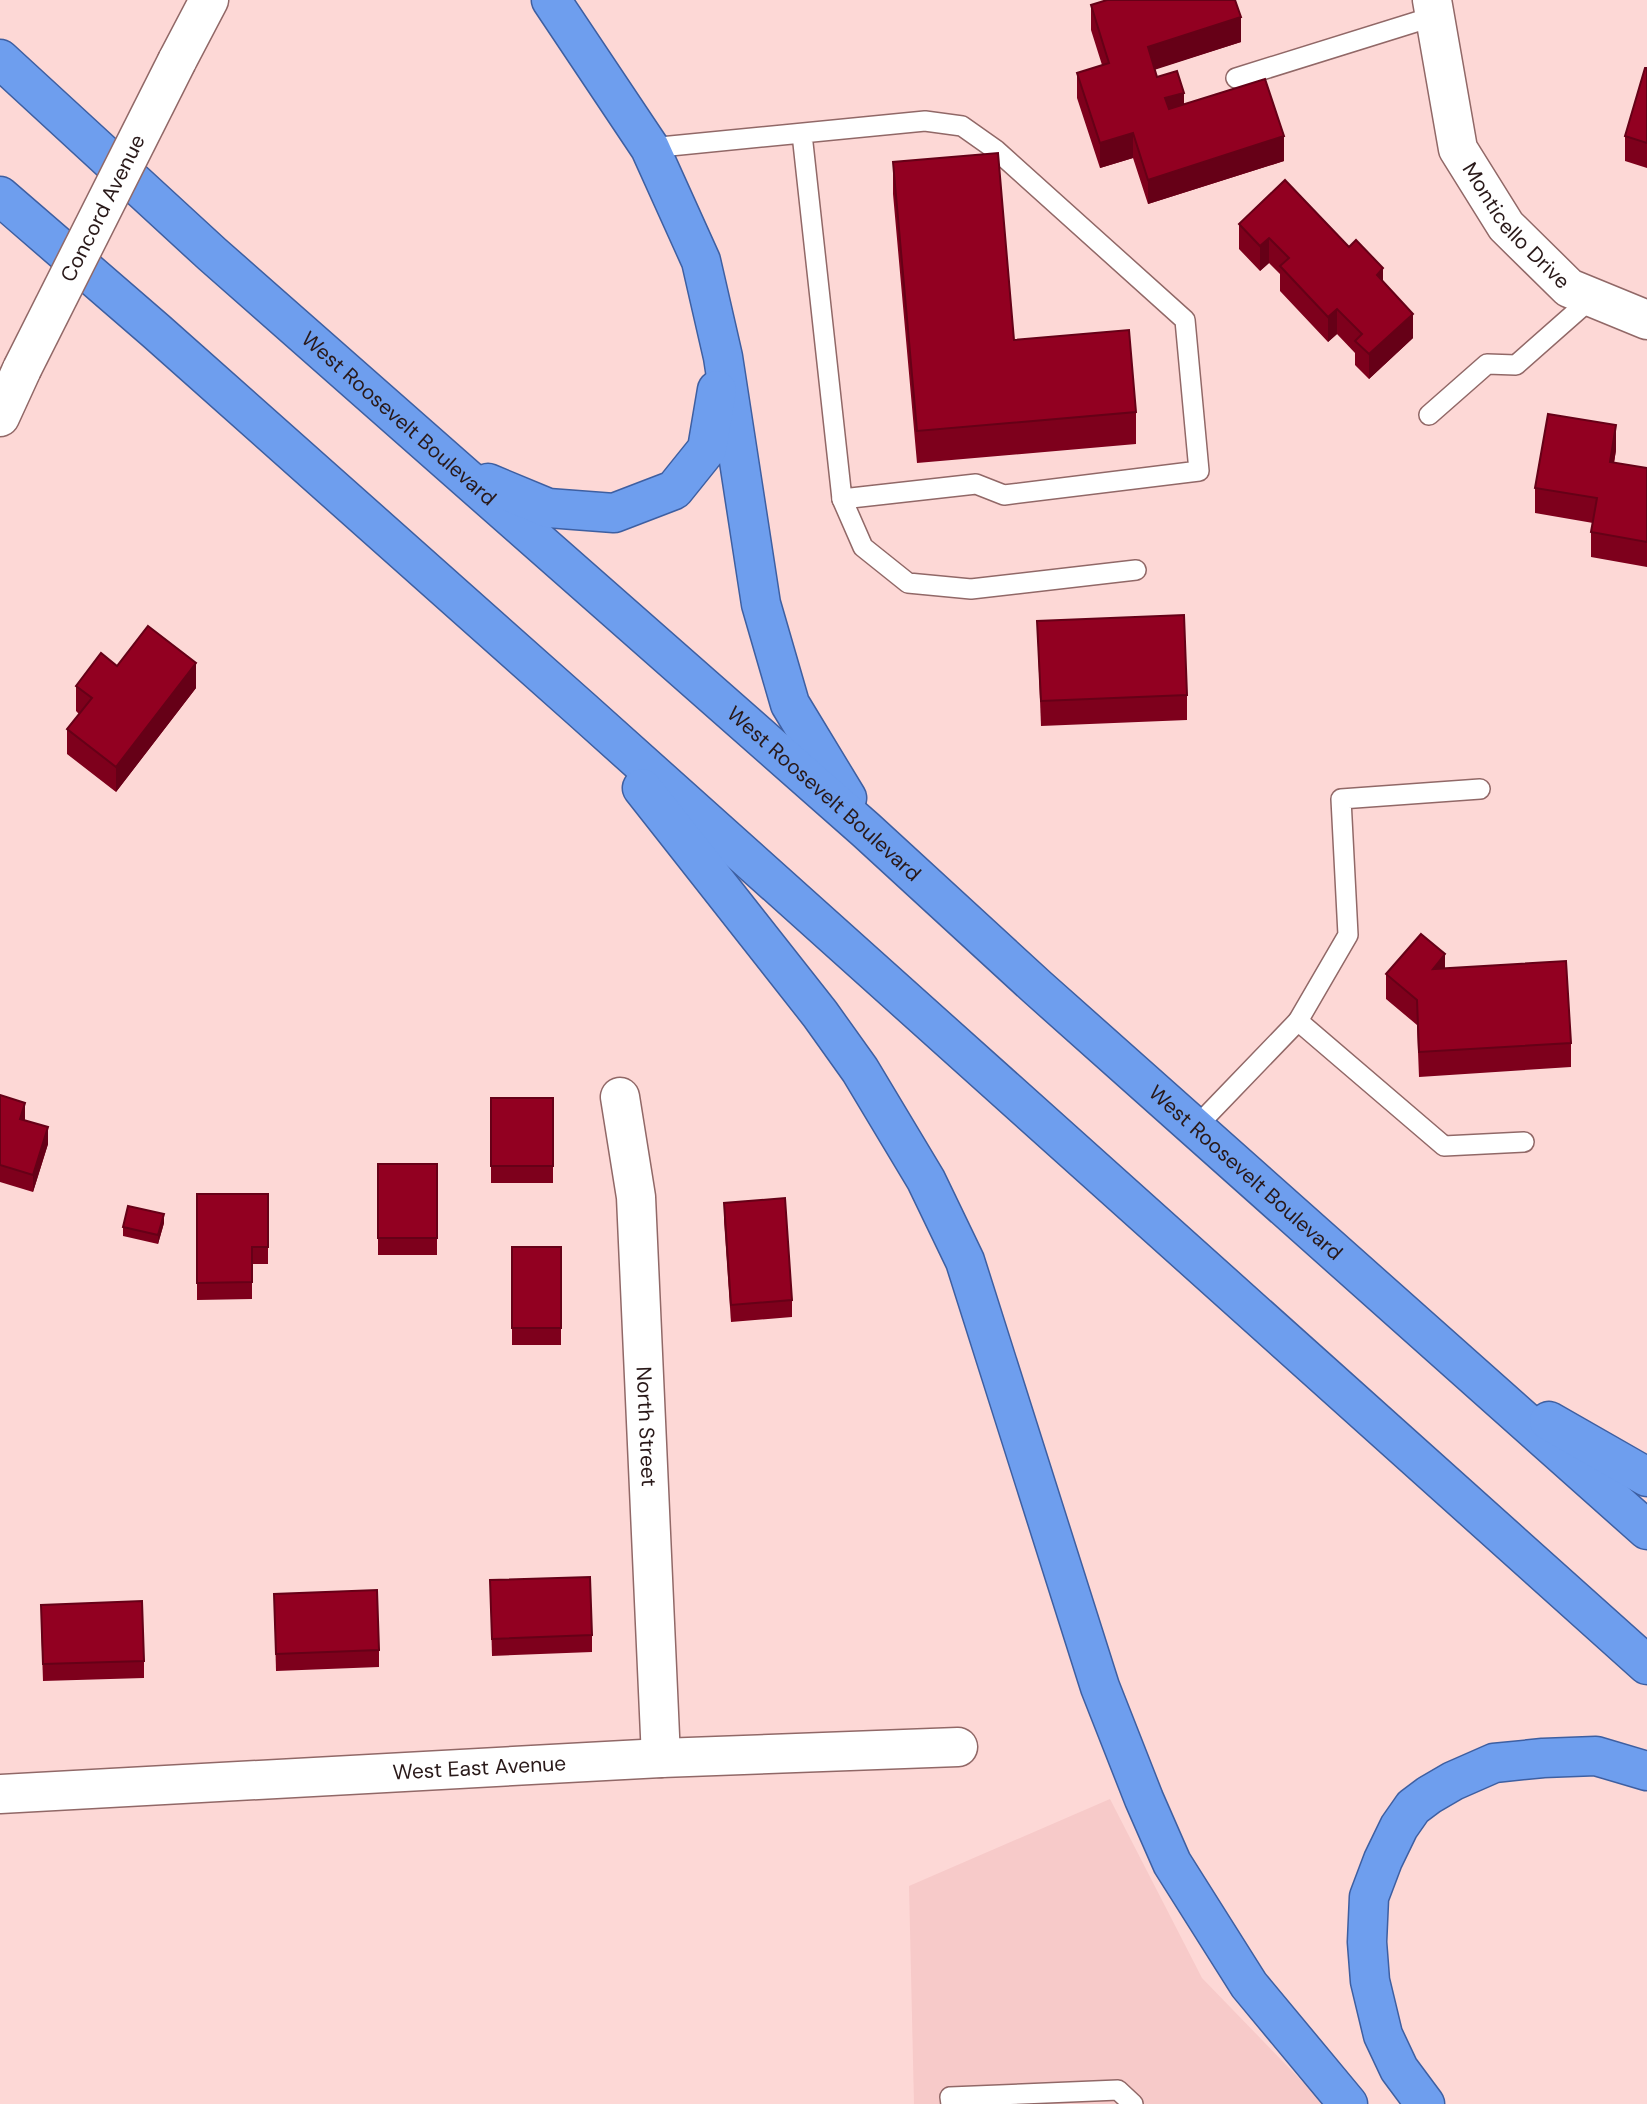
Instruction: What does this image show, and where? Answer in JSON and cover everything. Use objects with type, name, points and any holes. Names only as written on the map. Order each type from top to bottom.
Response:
[{"type":"highway","points":[[551,0],[650,148],[701,261],[723,357],[761,604],[790,704],[866,830]]},
{"type":"highway","name":"West Roosevelt Boulevard","points":[[0,60],[212,254],[866,830],[1195,1128],[1647,1530]]},
{"type":"highway","points":[[0,196],[167,340],[581,709],[1647,1665]]},
{"type":"highway","points":[[459,471],[548,508],[614,513],[674,491],[707,449],[723,357]]},
{"type":"highway","points":[[581,709],[820,1014],[860,1070],[926,1180],[965,1261],[1100,1687],[1143,1799],[1172,1863],[1249,1986],[1348,2104]]},
{"type":"highway","points":[[1479,1381],[1647,1477]]},
{"type":"highway","points":[[1425,2104],[1399,2070],[1383,2035],[1370,1981],[1367,1942],[1369,1897],[1399,1827],[1413,1807],[1429,1794],[1494,1763],[1596,1756],[1647,1771]]},
{"type":"street","name":"Concord Avenue","points":[[0,417],[209,0]]},
{"type":"street","name":"Monticello Drive","points":[[1434,8],[1458,149],[1506,226],[1569,288],[1647,320]]},
{"type":"street","name":"North Street","points":[[620,1097],[636,1197],[661,1758]]},
{"type":"street","name":"West East Avenue","points":[[0,1794],[661,1758],[958,1747]]},
{"type":"lane","points":[[1236,78],[1434,8]]},
{"type":"lane","points":[[650,148],[925,121],[962,126],[996,149],[1185,320],[1199,471],[1004,495],[976,484],[842,499]]},
{"type":"lane","points":[[802,134],[842,499],[863,547],[908,583],[971,589],[1136,570]]},
{"type":"lane","points":[[1429,415],[1487,364],[1516,365],[1593,298]]},
{"type":"lane","points":[[1195,1128],[1298,1021],[1348,935],[1341,799],[1480,789]]},
{"type":"lane","points":[[1298,1021],[1444,1146],[1524,1142]]},
{"type":"lane","points":[[951,2104],[950,2096],[1118,2090],[1133,2104]]},
{"type":"shaded area","points":[[1110,1799],[1202,1978],[1324,2104],[914,2104],[909,1886]]},
{"type":"building","points":[[1107,0],[1235,0],[1241,17],[1148,47],[1157,77],[1177,71],[1184,93],[1165,98],[1169,109],[1265,79],[1284,136],[1148,180],[1133,133],[1100,143],[1077,73],[1109,63],[1091,5]]},
{"type":"building","points":[[1647,68],[1647,143],[1625,136]]},
{"type":"building","points":[[998,153],[1014,340],[1129,330],[1136,412],[917,431],[893,162]]},
{"type":"building","points":[[1285,180],[1349,247],[1356,240],[1383,268],[1377,275],[1413,314],[1369,354],[1355,341],[1362,334],[1337,309],[1328,317],[1280,266],[1289,258],[1269,238],[1260,246],[1239,224]]},
{"type":"building","points":[[1548,414],[1616,425],[1610,462],[1647,468],[1647,542],[1591,532],[1597,498],[1535,488]]},
{"type":"building","points":[[1184,615],[1187,695],[1041,701],[1037,621]]},
{"type":"building","points":[[148,626],[196,663],[116,767],[67,729],[92,698],[76,686],[101,653],[117,666]]},
{"type":"building","points":[[1421,934],[1445,954],[1433,969],[1566,961],[1571,1043],[1419,1052],[1417,1000],[1386,974]]},
{"type":"building","points":[[0,1095],[25,1103],[20,1119],[48,1127],[33,1175],[0,1165]]},
{"type":"building","points":[[491,1098],[553,1098],[553,1166],[491,1166]]},
{"type":"building","points":[[378,1164],[437,1164],[437,1238],[378,1238]]},
{"type":"building","points":[[197,1194],[268,1194],[268,1247],[252,1247],[252,1282],[197,1283]]},
{"type":"building","points":[[785,1198],[792,1300],[731,1305],[724,1203]]},
{"type":"building","points":[[128,1206],[164,1214],[158,1235],[123,1227]]},
{"type":"building","points":[[512,1247],[561,1247],[561,1328],[512,1328]]},
{"type":"building","points":[[590,1577],[592,1635],[492,1639],[490,1580]]},
{"type":"building","points":[[377,1590],[379,1650],[276,1654],[274,1594]]},
{"type":"building","points":[[142,1601],[144,1661],[43,1664],[41,1605]]}]
